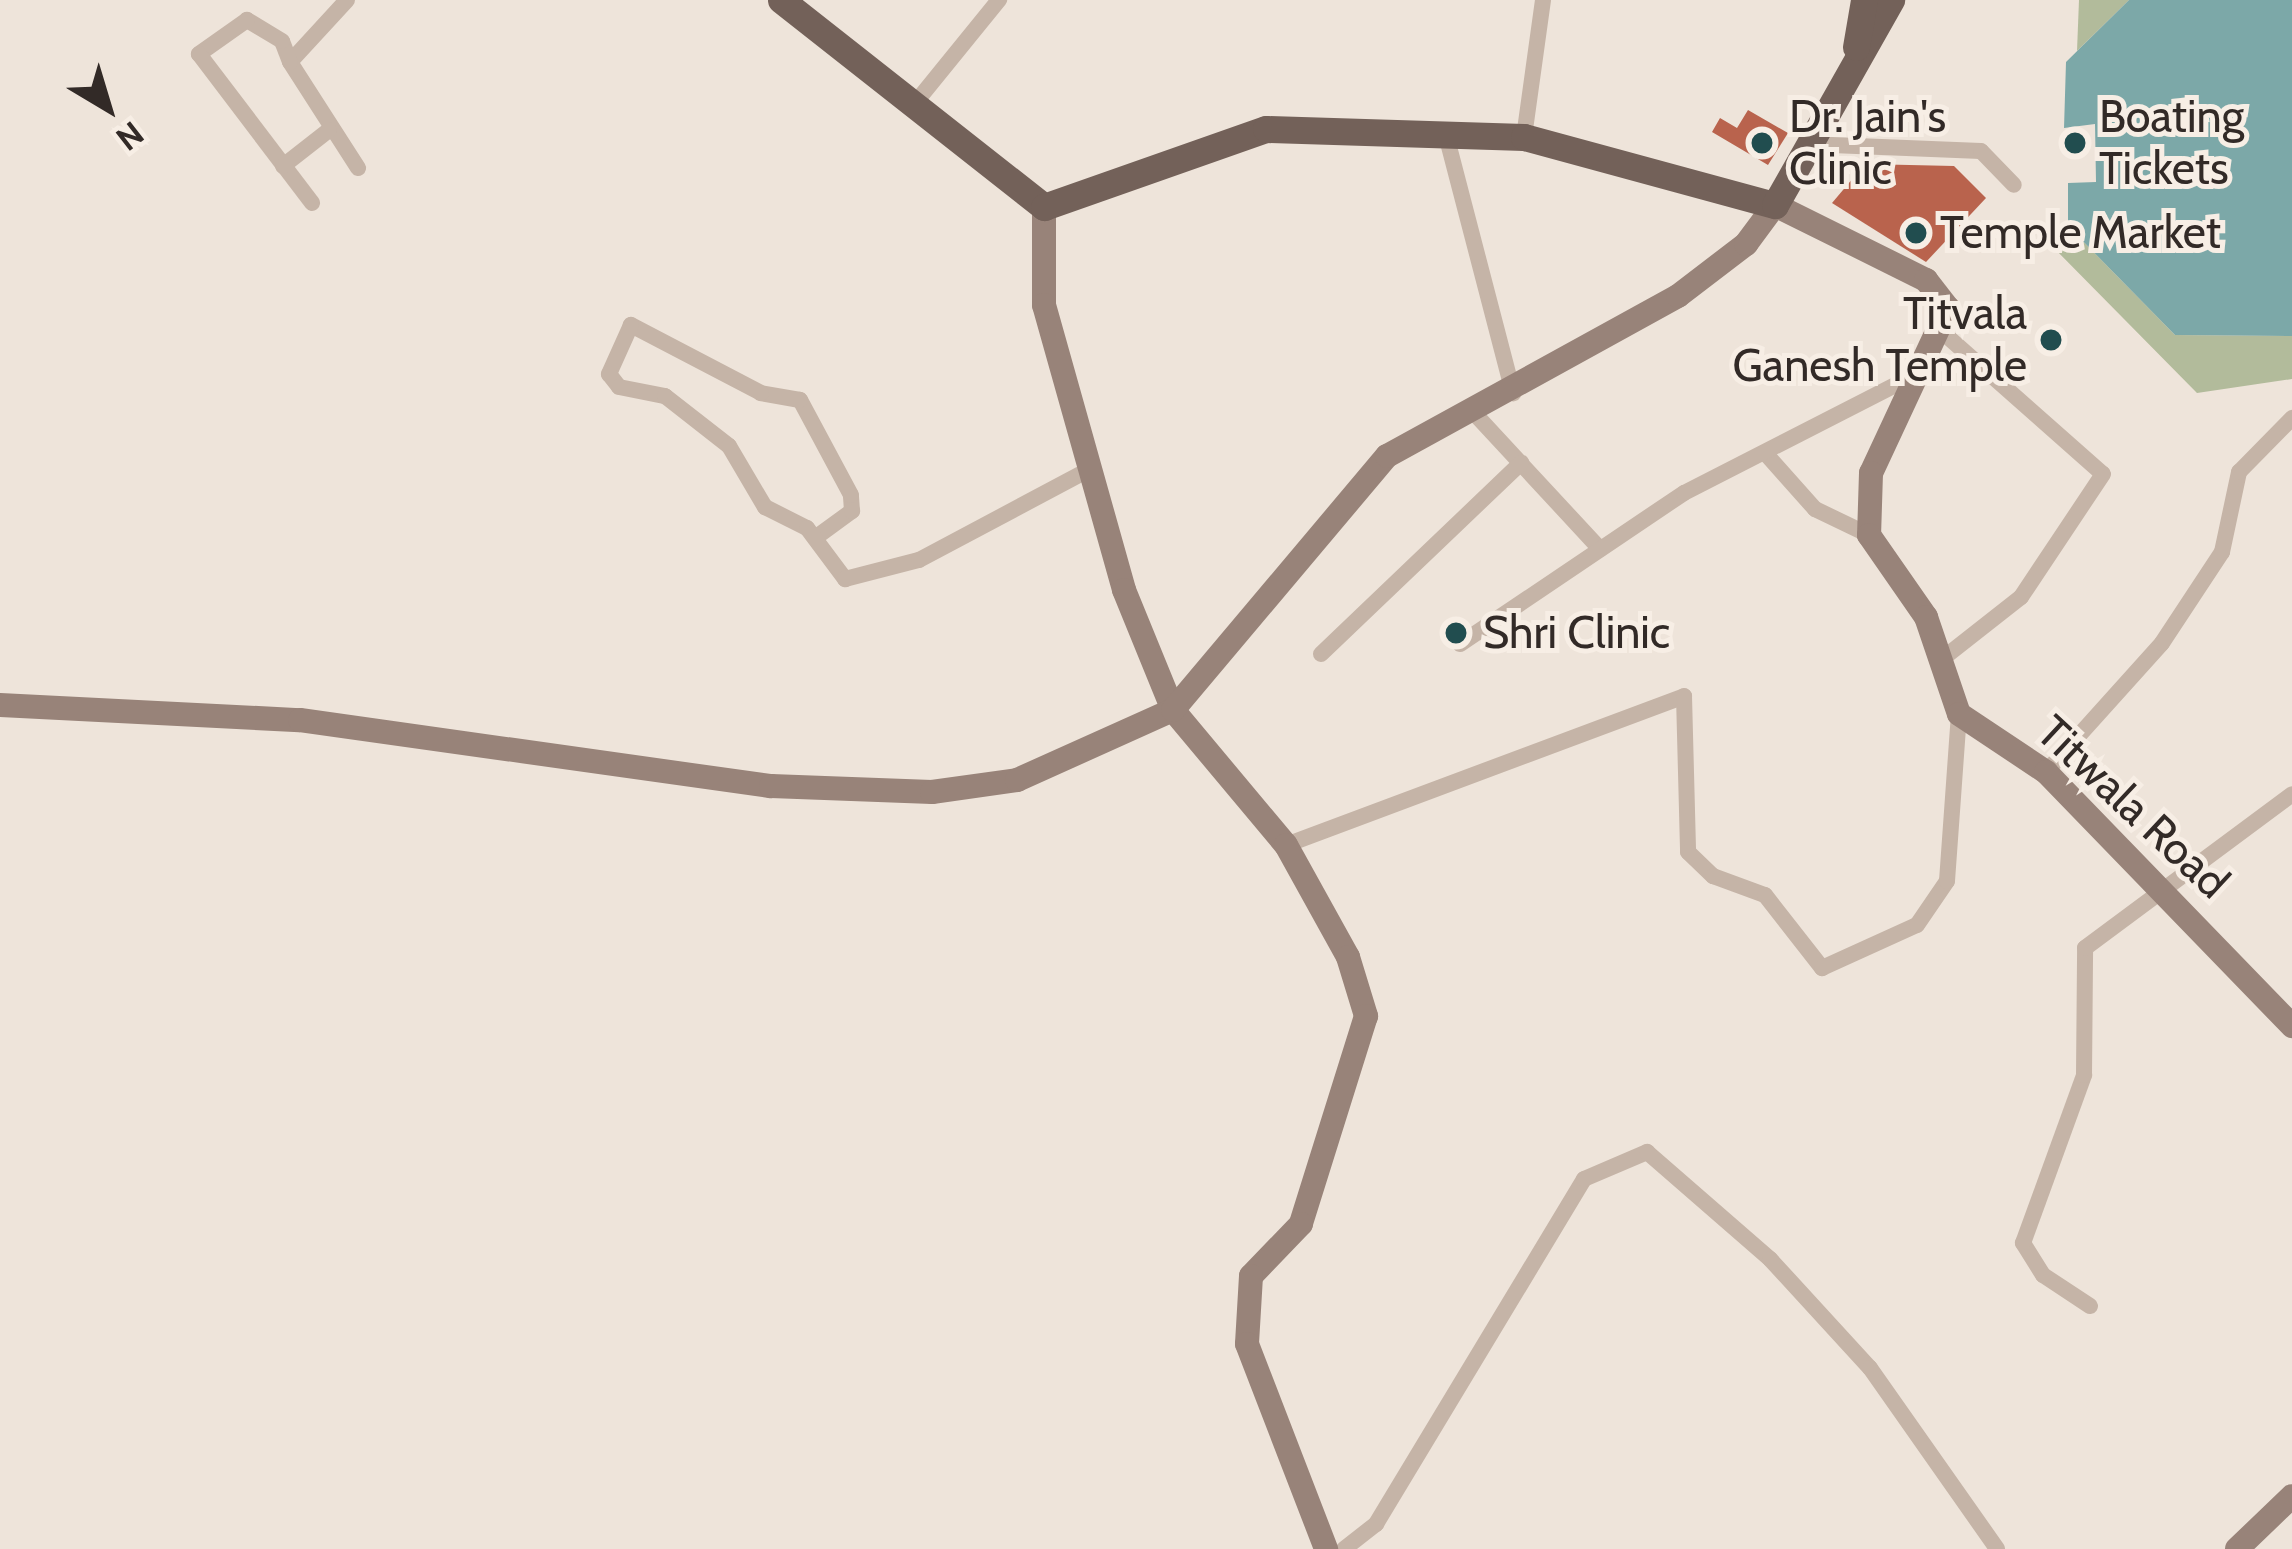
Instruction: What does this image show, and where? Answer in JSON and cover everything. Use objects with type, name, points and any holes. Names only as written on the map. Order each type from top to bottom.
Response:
[{"type":"main road","points":[[781,0],[1044,207],[1266,129],[1524,137],[1775,205],[1856,47],[1891,0]]},
{"type":"main road","points":[[1856,47],[1864,0]]},
{"type":"street","points":[[290,62],[347,0]]},
{"type":"street","points":[[916,102],[999,0]]},
{"type":"street","points":[[1524,137],[1543,0]]},
{"type":"street","points":[[312,202],[200,54],[247,20],[282,41],[329,130],[358,168]]},
{"type":"street","points":[[283,166],[329,130]]},
{"type":"street","points":[[1446,135],[1514,393]]},
{"type":"street","points":[[1807,144],[1981,151],[2014,185]]},
{"type":"street","points":[[0,705],[300,719],[771,786],[932,792],[1017,780],[1173,710],[1387,456],[1514,393],[1678,296],[1775,205],[1926,280],[1948,308],[1926,370],[1871,473],[1869,535]]},
{"type":"street","points":[[1044,207],[1044,305],[1090,469],[1173,710],[1286,845],[1348,957],[1366,1016],[1301,1224],[1252,1276],[1247,1344],[1326,1549]]},
{"type":"street","points":[[815,538],[852,511],[851,495],[800,400],[761,393],[631,325],[609,374],[619,387],[664,396],[729,446],[765,507],[815,538],[845,579],[865,580],[1090,469]]},
{"type":"street","points":[[1940,330],[2103,474],[2021,597],[1941,660]]},
{"type":"street","points":[[1460,644],[1600,549],[1926,370]]},
{"type":"street","points":[[1475,414],[1600,549]]},
{"type":"street","points":[[2046,772],[2162,644],[2222,552],[2239,472],[2292,418]]},
{"type":"street","points":[[1286,845],[1684,696],[1688,852],[1713,876],[1766,895],[1822,968],[1917,926],[1947,881],[1959,714],[1926,617],[1869,535],[1815,509],[1766,454]]},
{"type":"street","points":[[1322,653],[1521,464]]},
{"type":"street","name":"Titwala Road","points":[[1959,714],[2046,772],[2173,892],[2292,1026]]},
{"type":"street","points":[[2090,1306],[2043,1275],[2025,1229],[2084,1075],[2085,948],[2173,892],[2292,794]]},
{"type":"street","points":[[1345,1549],[1376,1525],[1584,1179],[1647,1152],[1697,1189],[1870,1368],[1997,1549]]},
{"type":"street","points":[[2237,1549],[2292,1496]]},
{"type":"green space","points":[[2079,0],[2129,0],[2077,51]]},
{"type":"green space","points":[[2068,226],[2175,335],[2292,336],[2292,379],[2197,393],[2050,244]]},
{"type":"water","points":[[2129,0],[2292,0],[2292,336],[2175,335],[2068,226],[2068,183],[2096,182],[2095,124],[2064,128],[2066,62]]},
{"type":"building","points":[[1748,110],[1788,133],[1768,165],[1712,132],[1720,118],[1737,128]]},
{"type":"building","name":"Temple Market","points":[[1865,164],[1954,166],[1986,198],[1926,262],[1832,203]]},
{"type":"place","name":"Dr. Jain's Clinic","points":[[1762,143]]},
{"type":"place","name":"Boating Tickets","points":[[2075,143]]},
{"type":"place","name":"Temple Market","points":[[1916,233]]},
{"type":"place","name":"Titvala Ganesh Temple","points":[[2051,340]]},
{"type":"place","name":"Shri Clinic","points":[[1456,633]]}]
